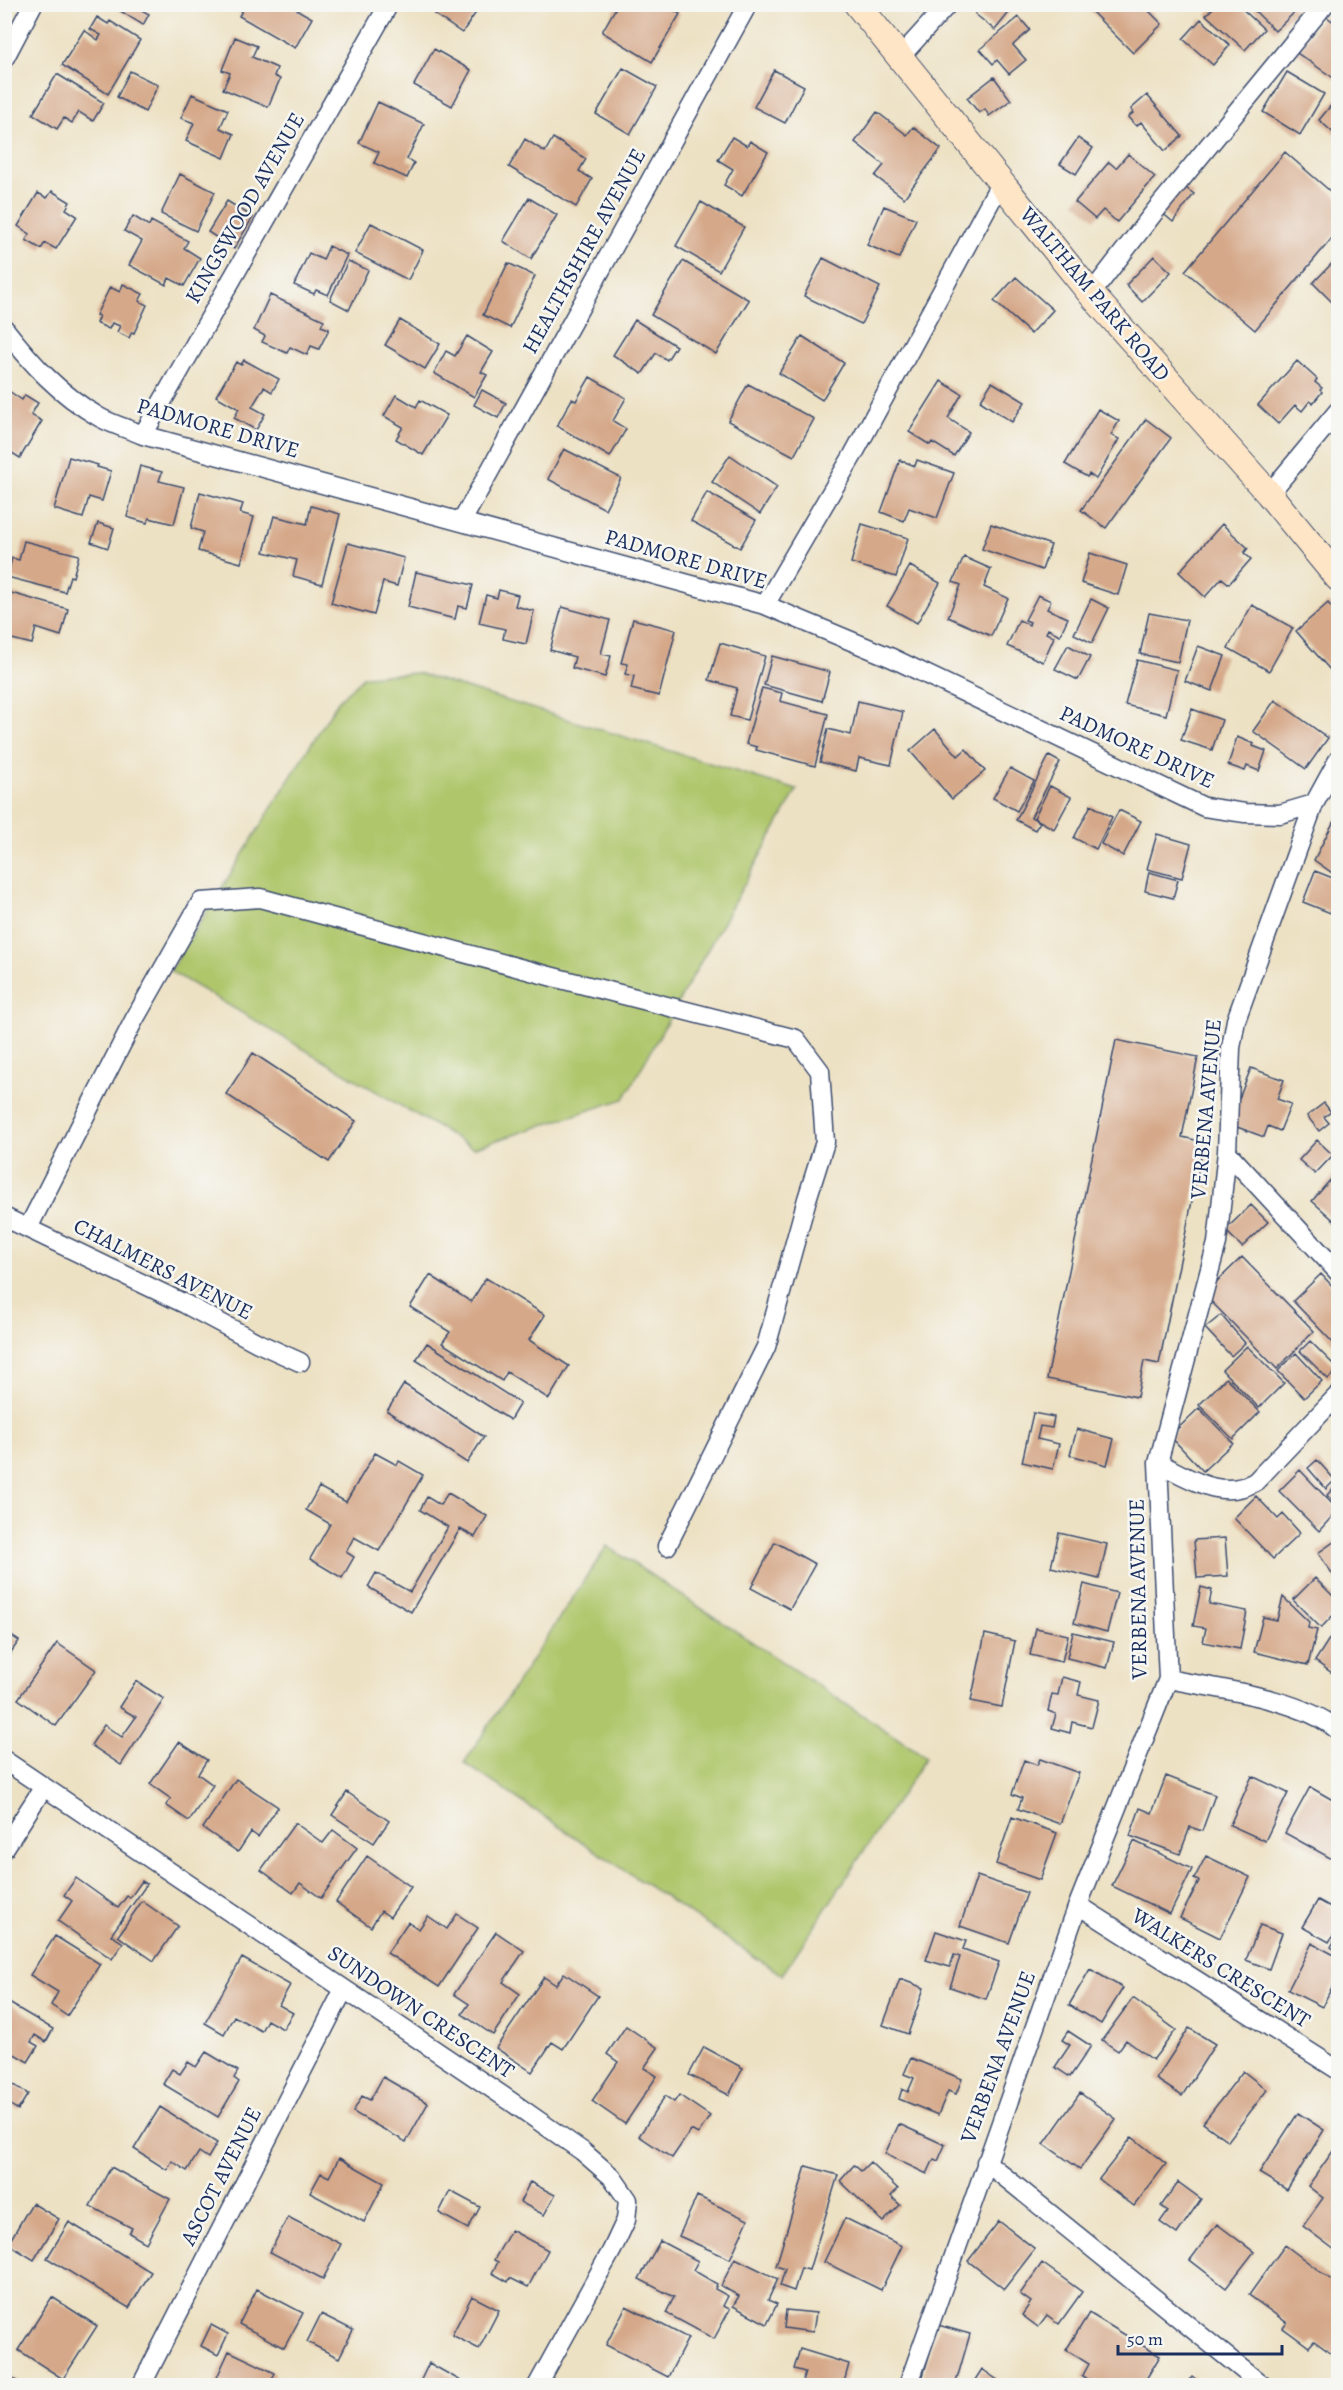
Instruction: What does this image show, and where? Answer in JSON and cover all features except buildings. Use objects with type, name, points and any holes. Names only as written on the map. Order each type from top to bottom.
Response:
[{"type":"main road","name":"WALTHAM PARK ROAD","points":[[857,4],[1091,294],[1269,494],[1338,578]]},
{"type":"street","points":[[4,59],[33,4]]},
{"type":"street","name":"KINGSWOOD AVENUE","points":[[143,435],[389,4]]},
{"type":"street","name":"HEALTHSHIRE AVENUE","points":[[462,521],[748,4]]},
{"type":"street","points":[[900,57],[948,4]]},
{"type":"street","points":[[1091,294],[1163,201],[1325,4]]},
{"type":"street","points":[[765,605],[853,455],[1001,182]]},
{"type":"street","name":"PADMORE DRIVE","points":[[4,328],[40,373],[70,398],[101,418],[143,435],[765,605],[892,658],[1204,807],[1245,813],[1280,814],[1314,804]]},
{"type":"street","points":[[1269,494],[1338,411]]},
{"type":"street","points":[[1314,804],[1338,760]]},
{"type":"street","name":"VERBENA AVENUE","points":[[908,2385],[1078,1905],[1168,1679],[1158,1463],[1217,1244],[1227,1152],[1231,1048],[1236,1020],[1314,804]]},
{"type":"street","points":[[28,1228],[134,1020],[201,902],[261,898],[553,977],[796,1039],[820,1071],[825,1142],[766,1347],[667,1546]]},
{"type":"street","points":[[1227,1152],[1338,1272]]},
{"type":"street","name":"CHALMERS AVENUE","points":[[4,1217],[300,1362]]},
{"type":"street","points":[[1158,1463],[1220,1490],[1244,1488],[1255,1482],[1338,1395]]},
{"type":"street","points":[[1168,1679],[1292,1705],[1330,1723],[1338,1730]]},
{"type":"street","name":"SUNDOWN CRESCENT","points":[[4,1760],[582,2151],[612,2177],[628,2200],[626,2220],[612,2250],[537,2385]]},
{"type":"street","points":[[4,1849],[43,1788]]},
{"type":"street","name":"WALKERS CRESCENT","points":[[1078,1905],[1338,2070]]},
{"type":"street","name":"ASCOT AVENUE","points":[[141,2385],[344,1989]]},
{"type":"street","points":[[986,2162],[1263,2385]]},
{"type":"green space","points":[[417,673],[797,790],[624,1099],[473,1148],[170,971],[338,701],[364,676]]},
{"type":"green space","points":[[607,1546],[926,1757],[782,1975],[464,1763]]}]
